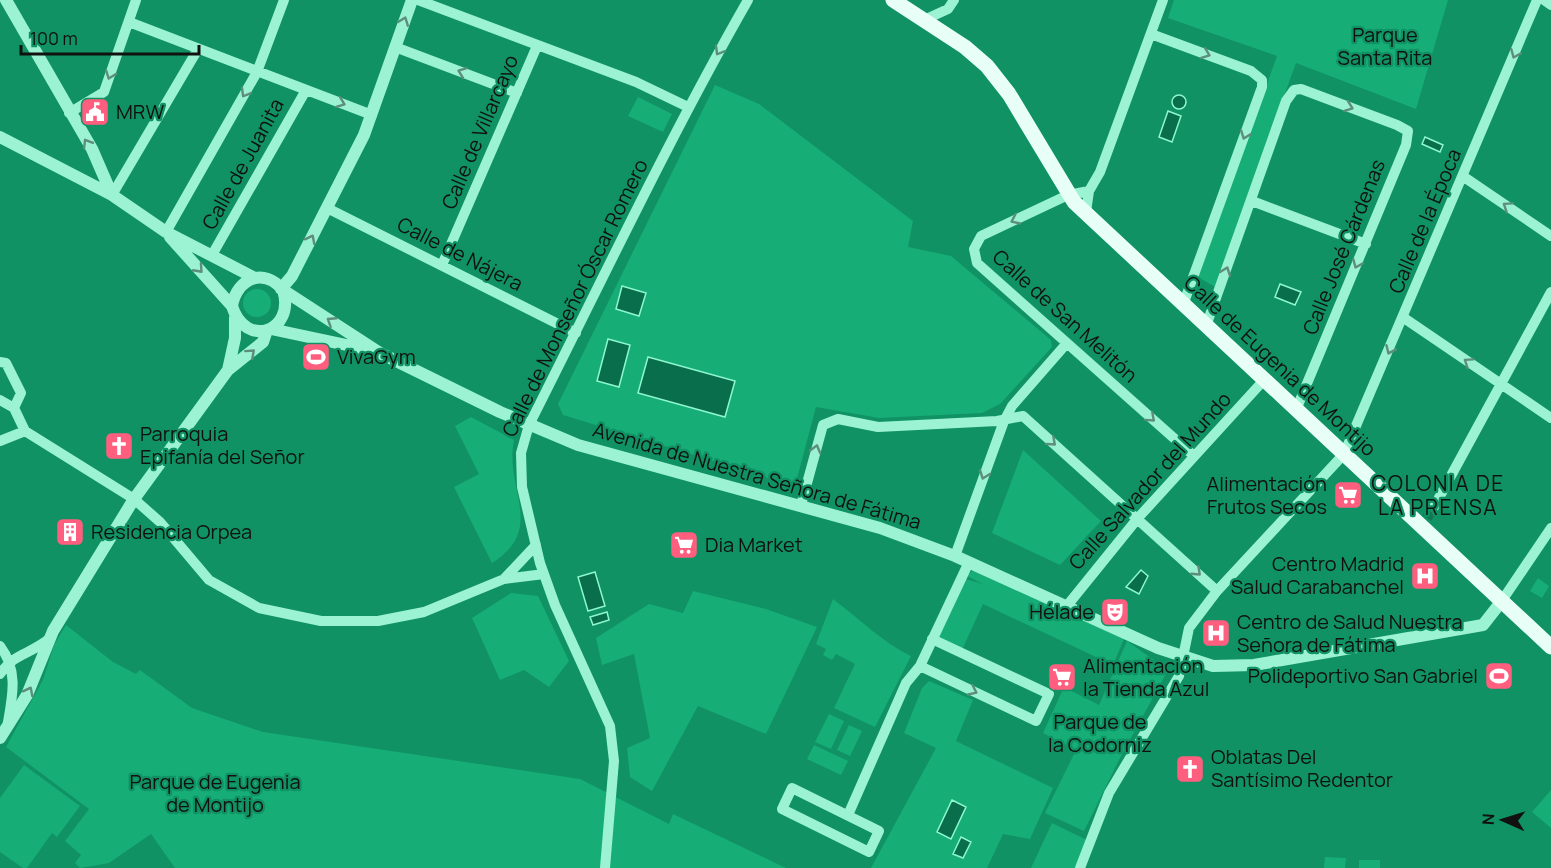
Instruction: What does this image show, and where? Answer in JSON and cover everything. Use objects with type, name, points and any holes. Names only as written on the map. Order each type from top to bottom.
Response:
[{"type":"main road","name":"Calle de Eugenia de Montijo","points":[[893,0],[980,60],[1010,93],[1068,195],[1344,454],[1425,522],[1502,602],[1551,647]]},
{"type":"street","points":[[6,0],[99,164],[112,195]]},
{"type":"street","points":[[69,113],[104,92],[136,0]]},
{"type":"street","points":[[0,137],[112,195],[166,232],[257,72],[284,0]]},
{"type":"street","points":[[0,738],[27,695],[49,639],[134,499],[228,370],[263,342],[269,330],[280,322],[285,312],[286,301],[282,290],[292,276],[327,208],[372,115],[412,0]]},
{"type":"street","points":[[418,0],[636,82],[688,107]]},
{"type":"street","name":"Calle de Monseñor Óscar Romero","points":[[605,868],[614,761],[610,726],[544,574],[522,487],[521,453],[530,425],[688,107],[748,0]]},
{"type":"street","points":[[924,20],[948,9],[954,0]]},
{"type":"street","points":[[1086,212],[1089,191],[1100,172],[1163,0]]},
{"type":"street","name":"Calle de la Época","points":[[1080,868],[1109,793],[1179,676],[1189,628],[1217,591],[1344,454],[1538,0]]},
{"type":"street","points":[[1544,0],[1551,5]]},
{"type":"street","points":[[129,22],[372,115]]},
{"type":"street","points":[[1151,34],[1251,71],[1262,80],[1262,87],[1183,305]]},
{"type":"street","name":"Calle de Villarcayo","points":[[442,265],[537,46]]},
{"type":"street","points":[[394,47],[517,93]]},
{"type":"street","points":[[112,195],[198,49]]},
{"type":"street","name":"Calle José Cárdenas","points":[[1252,201],[1286,101],[1294,90],[1301,89],[1397,124],[1408,131],[1406,145],[1296,410]]},
{"type":"street","name":"Calle de Juanita","points":[[212,255],[306,90]]},
{"type":"street","points":[[1464,177],[1551,236]]},
{"type":"street","name":"Calle de San Melitón","points":[[1089,191],[1068,195],[981,236],[974,249],[977,263],[1194,456]]},
{"type":"street","points":[[1206,326],[1252,201],[1366,244]]},
{"type":"street","name":"Calle de Nájera","points":[[327,208],[576,333]]},
{"type":"street","name":"Avenida de Nuestra Señora de Fátima","points":[[166,232],[253,277],[270,279],[282,290],[380,352],[530,425],[578,445],[880,528],[955,556],[1066,607],[1213,666],[1254,665],[1483,625],[1502,602]]},
{"type":"street","name":"Avenida de Nuestra Señora de Fátima","points":[[166,232],[251,330],[269,330],[380,352]]},
{"type":"street","points":[[228,370],[235,338],[234,312],[238,288],[253,277]]},
{"type":"street","points":[[1434,507],[1551,292]]},
{"type":"street","points":[[1404,318],[1551,418]]},
{"type":"street","points":[[955,556],[1004,421],[1012,406],[1067,343]]},
{"type":"street","points":[[0,362],[6,363],[21,393],[14,408]]},
{"type":"street","name":"Calle Salvador del Mundo","points":[[1066,607],[1138,518],[1264,380]]},
{"type":"street","points":[[0,400],[14,408],[25,431],[134,499],[160,522],[209,580],[259,608],[321,621],[378,621],[424,612],[504,579],[544,574]]},
{"type":"street","points":[[801,505],[823,424],[829,420],[838,419],[878,427],[1004,421],[1023,416],[1217,591]]},
{"type":"street","points":[[0,441],[25,431]]},
{"type":"street","points":[[1502,602],[1551,528]]},
{"type":"street","points":[[504,579],[536,545]]},
{"type":"street","points":[[848,815],[906,683],[920,666],[969,562]]},
{"type":"street","points":[[0,674],[10,659],[36,650],[49,639]]},
{"type":"street","points":[[920,666],[1036,721],[1049,694],[932,639]]},
{"type":"street","points":[[0,646],[10,659],[14,687],[8,725]]},
{"type":"street","points":[[792,788],[848,815],[879,831],[869,852],[782,809],[792,788]]},
{"type":"green space","name":"Parque Santa Rita","points":[[1174,0],[1448,0],[1416,109],[1296,63],[1215,287],[1198,277],[1277,56],[1168,18]]},
{"type":"green space","points":[[715,85],[759,104],[913,221],[908,247],[951,256],[1051,340],[1052,347],[1000,404],[982,413],[879,418],[816,407],[795,486],[563,415],[558,404]]},
{"type":"green space","points":[[638,97],[672,114],[663,132],[628,116]]},
{"type":"green space","points":[[257,289],[267,293],[271,303],[267,313],[257,317],[247,313],[243,303],[247,293]]},
{"type":"green space","points":[[471,417],[514,440],[512,458],[520,507],[520,522],[517,536],[508,550],[492,563],[454,487],[479,474],[455,426]]},
{"type":"green space","points":[[1023,450],[1101,521],[1060,565],[992,533]]},
{"type":"green space","points":[[973,570],[1124,639],[1113,665],[983,604],[961,652],[932,639],[962,578],[983,584],[967,576]]},
{"type":"green space","points":[[1538,578],[1549,586],[1542,598],[1530,591]]},
{"type":"green space","points":[[693,591],[766,609],[817,627],[766,734],[698,706],[652,791],[630,777],[627,748],[650,738],[634,654],[602,665],[596,638],[649,604],[683,613]]},
{"type":"green space","points":[[511,593],[538,596],[569,661],[549,687],[524,670],[500,680],[472,618]]},
{"type":"green space","points":[[833,599],[881,637],[911,656],[875,727],[834,708],[855,664],[836,654],[832,660],[823,655],[826,649],[816,644]]},
{"type":"green space","name":"Parque de Eugenia de Montijo","points":[[66,625],[113,662],[136,674],[140,670],[192,708],[263,732],[580,779],[669,824],[673,814],[786,868],[175,868],[151,834],[109,863],[80,868],[75,863],[81,855],[65,841],[89,809],[6,747],[43,680],[54,645]]},
{"type":"green space","name":"Parque de la Codorniz","points":[[1127,641],[1168,670],[1120,758],[1084,831],[1045,813],[1076,750],[1043,733],[1064,687],[1099,705]]},
{"type":"green space","points":[[929,681],[973,700],[956,741],[1053,788],[1030,839],[1003,834],[987,868],[871,868],[936,748],[904,733],[922,688]]},
{"type":"green space","points":[[829,714],[844,721],[831,749],[815,742]]},
{"type":"green space","points":[[849,725],[862,731],[850,756],[837,750]]},
{"type":"green space","points":[[814,745],[848,761],[841,775],[807,759]]},
{"type":"green space","points":[[24,765],[80,806],[57,837],[52,833],[27,868],[23,868],[0,852],[0,798]]},
{"type":"green space","points":[[1551,790],[1551,828],[1532,812]]},
{"type":"green space","points":[[1052,823],[1089,841],[1079,868],[1031,868]]},
{"type":"green space","points":[[1325,857],[1346,858],[1345,868],[1324,868]]},
{"type":"green space","points":[[1359,860],[1380,860],[1380,868],[1359,868]]},
{"type":"shaded area","points":[[1179,95],[1184,97],[1186,102],[1184,107],[1179,109],[1174,107],[1172,102],[1174,97]]},
{"type":"shaded area","points":[[1168,111],[1181,116],[1172,142],[1159,137]]},
{"type":"shaded area","points":[[1425,137],[1443,145],[1440,152],[1422,144]]},
{"type":"shaded area","points":[[1280,284],[1301,292],[1295,305],[1275,297]]},
{"type":"shaded area","points":[[622,286],[646,293],[639,316],[616,309]]},
{"type":"shaded area","points":[[608,339],[630,345],[619,387],[597,381]]},
{"type":"shaded area","points":[[648,357],[735,381],[725,417],[638,393]]},
{"type":"shaded area","points":[[1141,570],[1148,576],[1139,594],[1126,587]]},
{"type":"shaded area","points":[[595,572],[605,606],[588,611],[578,577]]},
{"type":"shaded area","points":[[607,612],[609,620],[593,625],[590,617]]},
{"type":"shaded area","points":[[952,800],[966,807],[951,839],[937,832]]},
{"type":"shaded area","points":[[961,837],[971,842],[963,858],[953,854]]},
{"type":"tunnel","points":[[1427,518],[1434,507]]},
{"type":"place","name":"MRW","points":[[95,112]]},
{"type":"place","name":"VivaGym","points":[[316,357]]},
{"type":"place","name":"Parroquia Epifanía del Señor","points":[[119,446]]},
{"type":"place","name":"Alimentación Frutos Secos","points":[[1348,495]]},
{"type":"place","name":"Residencia Orpea","points":[[70,532]]},
{"type":"place","name":"Dia Market","points":[[684,545]]},
{"type":"place","name":"Centro Madrid Salud Carabanchel","points":[[1425,576]]},
{"type":"place","name":"Hélade","points":[[1115,612]]},
{"type":"place","name":"Centro de Salud Nuestra Señora de Fátima","points":[[1216,633]]},
{"type":"place","name":"Polideportivo San Gabriel","points":[[1499,676]]},
{"type":"place","name":"Alimentación la Tienda Azul","points":[[1062,677]]},
{"type":"place","name":"Oblatas Del Santísimo Redentor","points":[[1190,769]]},
{"type":"district","name":"COLONIA DE LA PRENSA","points":[[1438,496]]}]
